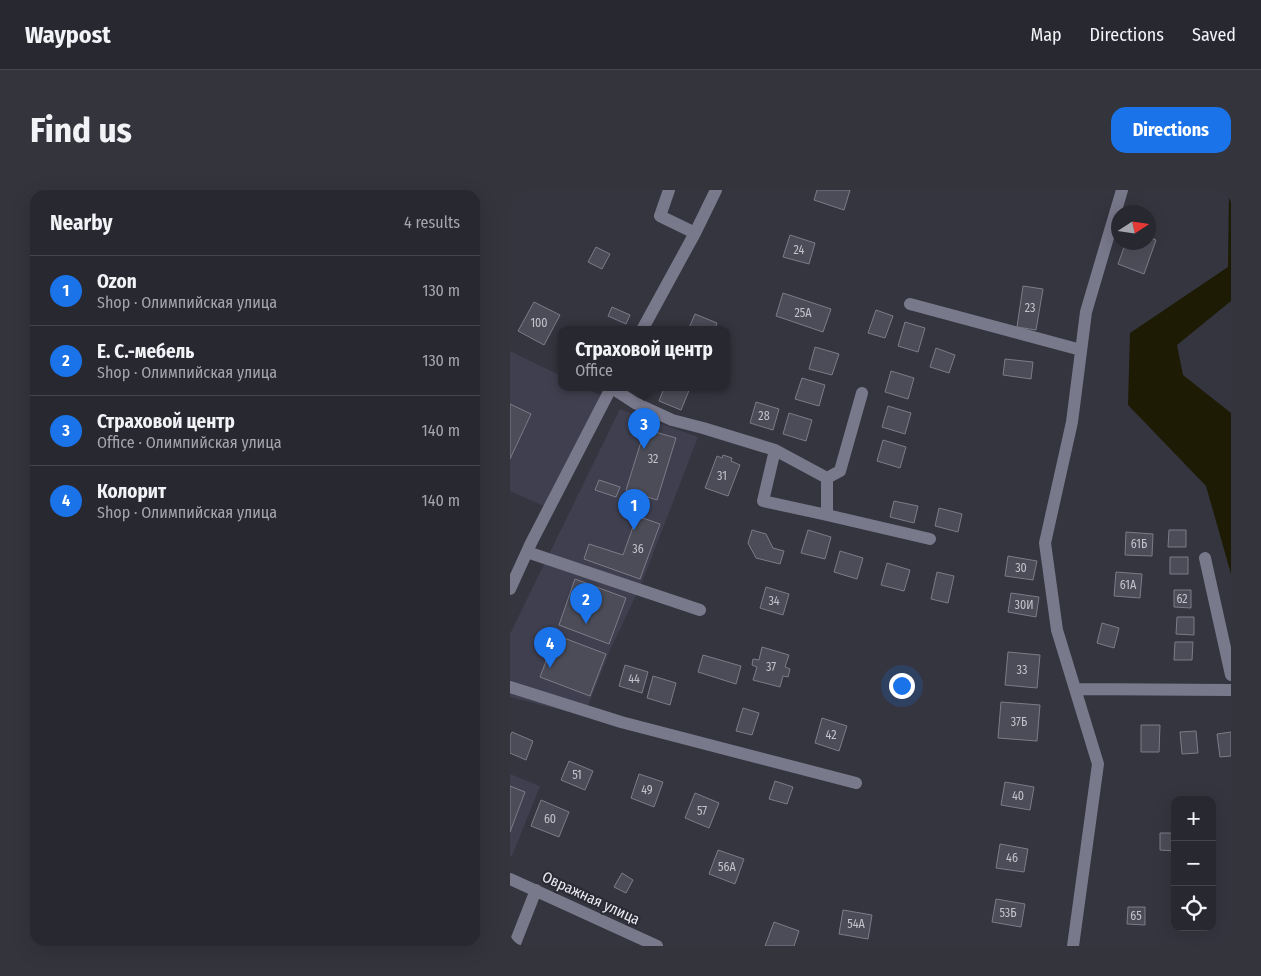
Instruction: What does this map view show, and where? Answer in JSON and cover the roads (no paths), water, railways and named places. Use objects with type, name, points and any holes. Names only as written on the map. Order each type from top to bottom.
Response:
[{"type":"street","points":[[669,190],[660,216],[695,233]]},
{"type":"street","points":[[644,326],[695,233],[716,190]]},
{"type":"street","points":[[1073,946],[1098,764],[1057,630],[1045,543],[1072,422],[1086,312],[1122,190]]},
{"type":"street","points":[[910,304],[1081,350]]},
{"type":"street","points":[[510,589],[527,552],[610,391]]},
{"type":"street","points":[[617,391],[635,403],[672,420],[775,450],[827,478]]},
{"type":"street","points":[[827,478],[840,470],[862,393]]},
{"type":"street","points":[[775,450],[764,501],[930,539]]},
{"type":"street","points":[[827,478],[827,515]]},
{"type":"street","points":[[527,552],[700,610]]},
{"type":"street","points":[[1205,558],[1231,675]]},
{"type":"street","points":[[510,687],[621,722],[856,783]]},
{"type":"street","points":[[1075,689],[1231,690]]},
{"type":"street","name":"Овражная улица","points":[[510,879],[657,946]]},
{"type":"street","points":[[514,946],[536,890]]},
{"type":"place","name":"Страховой центр","points":[[644,449]]},
{"type":"place","name":"Ozon","points":[[634,530]]},
{"type":"place","name":"Е. С.-мебель","points":[[586,624]]},
{"type":"place","name":"Колорит","points":[[550,668]]}]
